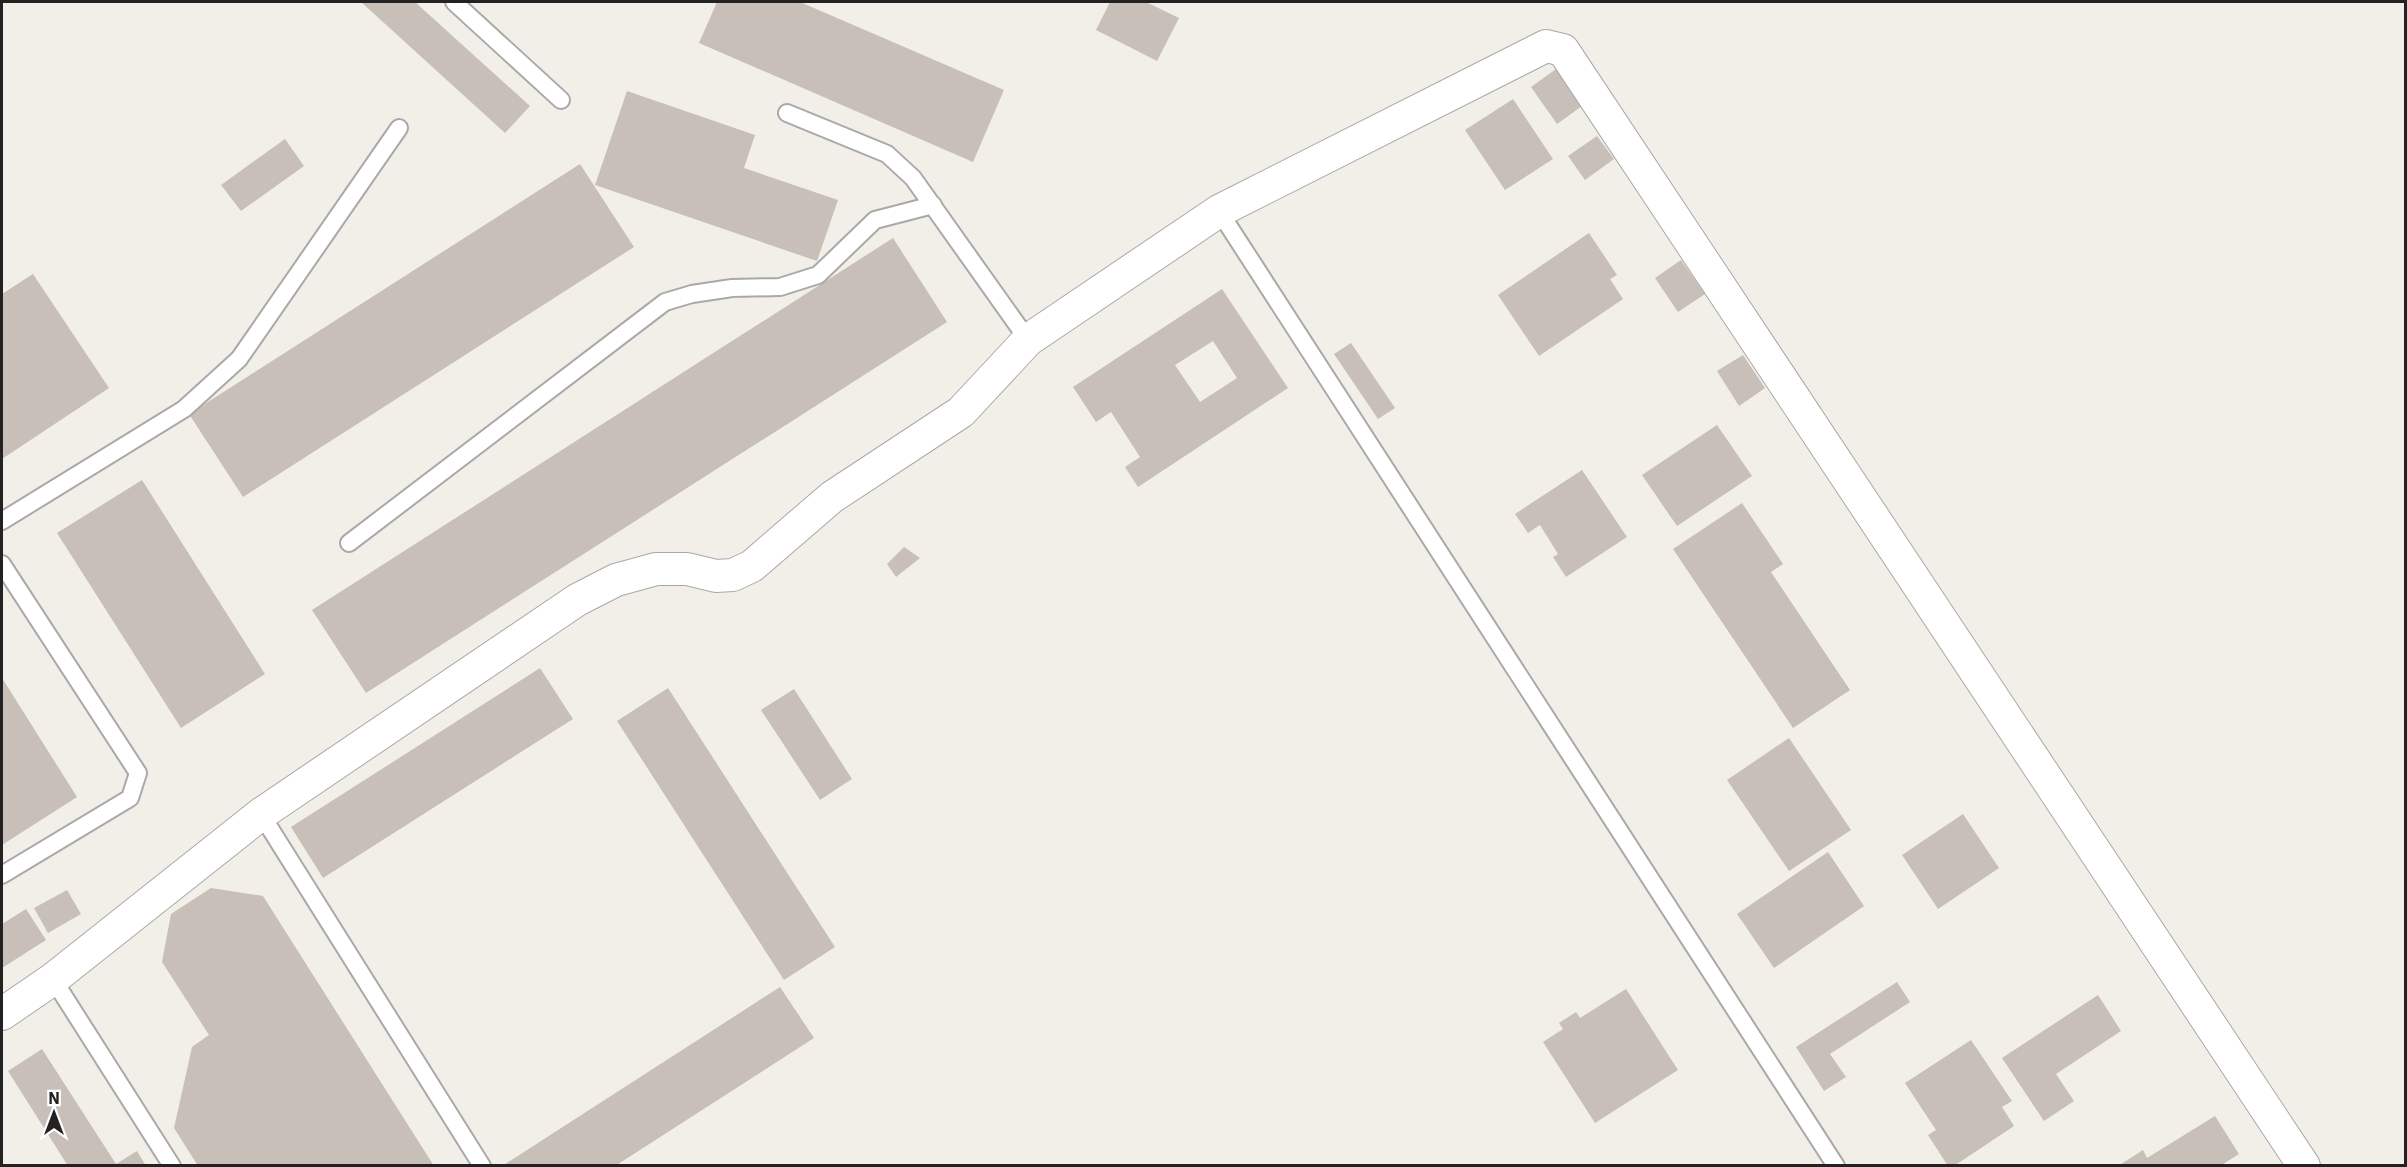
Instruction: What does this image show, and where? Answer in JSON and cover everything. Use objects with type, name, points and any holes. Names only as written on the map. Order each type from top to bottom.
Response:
[{"type":"street","points":[[2,1014],[53,979],[261,814],[577,600],[616,580],[656,569],[687,569],[716,576],[733,574],[752,566],[832,497],[961,412],[1028,340],[1219,211],[1546,46],[1563,51],[2304,1166]]},
{"type":"lane","points":[[454,2],[561,100]]},
{"type":"lane","points":[[787,112],[887,154],[913,178],[1028,340]]},
{"type":"lane","points":[[2,521],[184,409],[239,359],[399,128]]},
{"type":"lane","points":[[349,543],[665,302],[692,294],[732,288],[780,286],[818,274],[875,220],[933,205]]},
{"type":"lane","points":[[1219,211],[1836,1166]]},
{"type":"lane","points":[[2,564],[138,773],[130,798],[2,875]]},
{"type":"lane","points":[[261,814],[482,1166]]},
{"type":"lane","points":[[53,979],[172,1166]]},
{"type":"building","points":[[361,2],[415,2],[530,106],[505,133]]},
{"type":"building","points":[[717,2],[800,2],[1004,90],[973,162],[699,43]]},
{"type":"building","points":[[1110,2],[1146,2],[1179,18],[1157,61],[1096,30]]},
{"type":"building","points":[[1556,69],[1582,106],[1557,124],[1531,87]]},
{"type":"building","points":[[627,91],[755,135],[744,168],[838,200],[817,261],[595,185]]},
{"type":"building","points":[[1513,99],[1553,159],[1505,190],[1465,130]]},
{"type":"building","points":[[1597,136],[1614,159],[1585,180],[1568,156]]},
{"type":"building","points":[[285,139],[304,166],[241,211],[221,185]]},
{"type":"building","points":[[580,164],[634,247],[243,497],[189,414]]},
{"type":"building","points":[[1589,233],[1617,275],[1610,279],[1623,299],[1539,356],[1498,295]]},
{"type":"building","points":[[893,238],[947,322],[366,693],[312,610]]},
{"type":"building","points":[[1681,260],[1705,294],[1678,312],[1655,278]]},
{"type":"building","points":[[33,274],[109,388],[2,459],[2,294]]},
{"type":"building","points":[[1222,289],[1288,388],[1138,487],[1125,467],[1140,457],[1111,412],[1096,422],[1073,387]],"holes":[[[1213,341],[1237,378],[1200,402],[1175,365]]]},
{"type":"building","points":[[1351,343],[1395,408],[1378,419],[1334,354]]},
{"type":"building","points":[[1743,355],[1765,388],[1739,406],[1717,371]]},
{"type":"building","points":[[1717,425],[1752,476],[1677,526],[1642,475]]},
{"type":"building","points":[[1582,470],[1627,537],[1566,577],[1553,557],[1558,554],[1540,525],[1528,533],[1515,514]]},
{"type":"building","points":[[142,480],[265,674],[181,728],[57,533]]},
{"type":"building","points":[[1742,503],[1783,564],[1771,572],[1850,690],[1793,728],[1673,549]]},
{"type":"building","points":[[904,547],[920,558],[896,577],[887,564]]},
{"type":"building","points":[[540,668],[573,719],[323,878],[291,827]]},
{"type":"building","points":[[2,678],[77,797],[2,845]]},
{"type":"building","points":[[668,688],[835,947],[784,980],[617,721]]},
{"type":"building","points":[[794,689],[852,779],[820,800],[761,710]]},
{"type":"building","points":[[1789,738],[1851,830],[1789,871],[1727,780]]},
{"type":"building","points":[[1963,814],[1999,868],[1938,909],[1902,855]]},
{"type":"building","points":[[1828,852],[1864,906],[1774,968],[1737,914]]},
{"type":"building","points":[[211,888],[263,896],[434,1166],[198,1166],[174,1128],[192,1047],[209,1035],[162,962],[171,914]]},
{"type":"building","points":[[67,890],[81,914],[48,933],[34,908]]},
{"type":"building","points":[[26,909],[46,940],[2,968],[2,924]]},
{"type":"building","points":[[1897,982],[1910,1002],[1830,1054],[1846,1077],[1824,1091],[1796,1047]]},
{"type":"building","points":[[780,987],[814,1038],[615,1166],[502,1166]]},
{"type":"building","points":[[1626,989],[1678,1070],[1595,1123],[1543,1042],[1563,1029],[1559,1023],[1576,1012],[1580,1018]]},
{"type":"building","points":[[2098,995],[2121,1031],[2056,1074],[2074,1101],[2044,1121],[2002,1058]]},
{"type":"building","points":[[1971,1040],[2012,1101],[2002,1107],[2014,1126],[1954,1166],[1948,1166],[1928,1135],[1936,1130],[1905,1083]]},
{"type":"building","points":[[42,1049],[116,1164],[137,1151],[146,1166],[68,1166],[8,1071]]},
{"type":"building","points":[[2215,1116],[2239,1154],[2220,1166],[2118,1166],[2143,1150],[2147,1158]]}]
